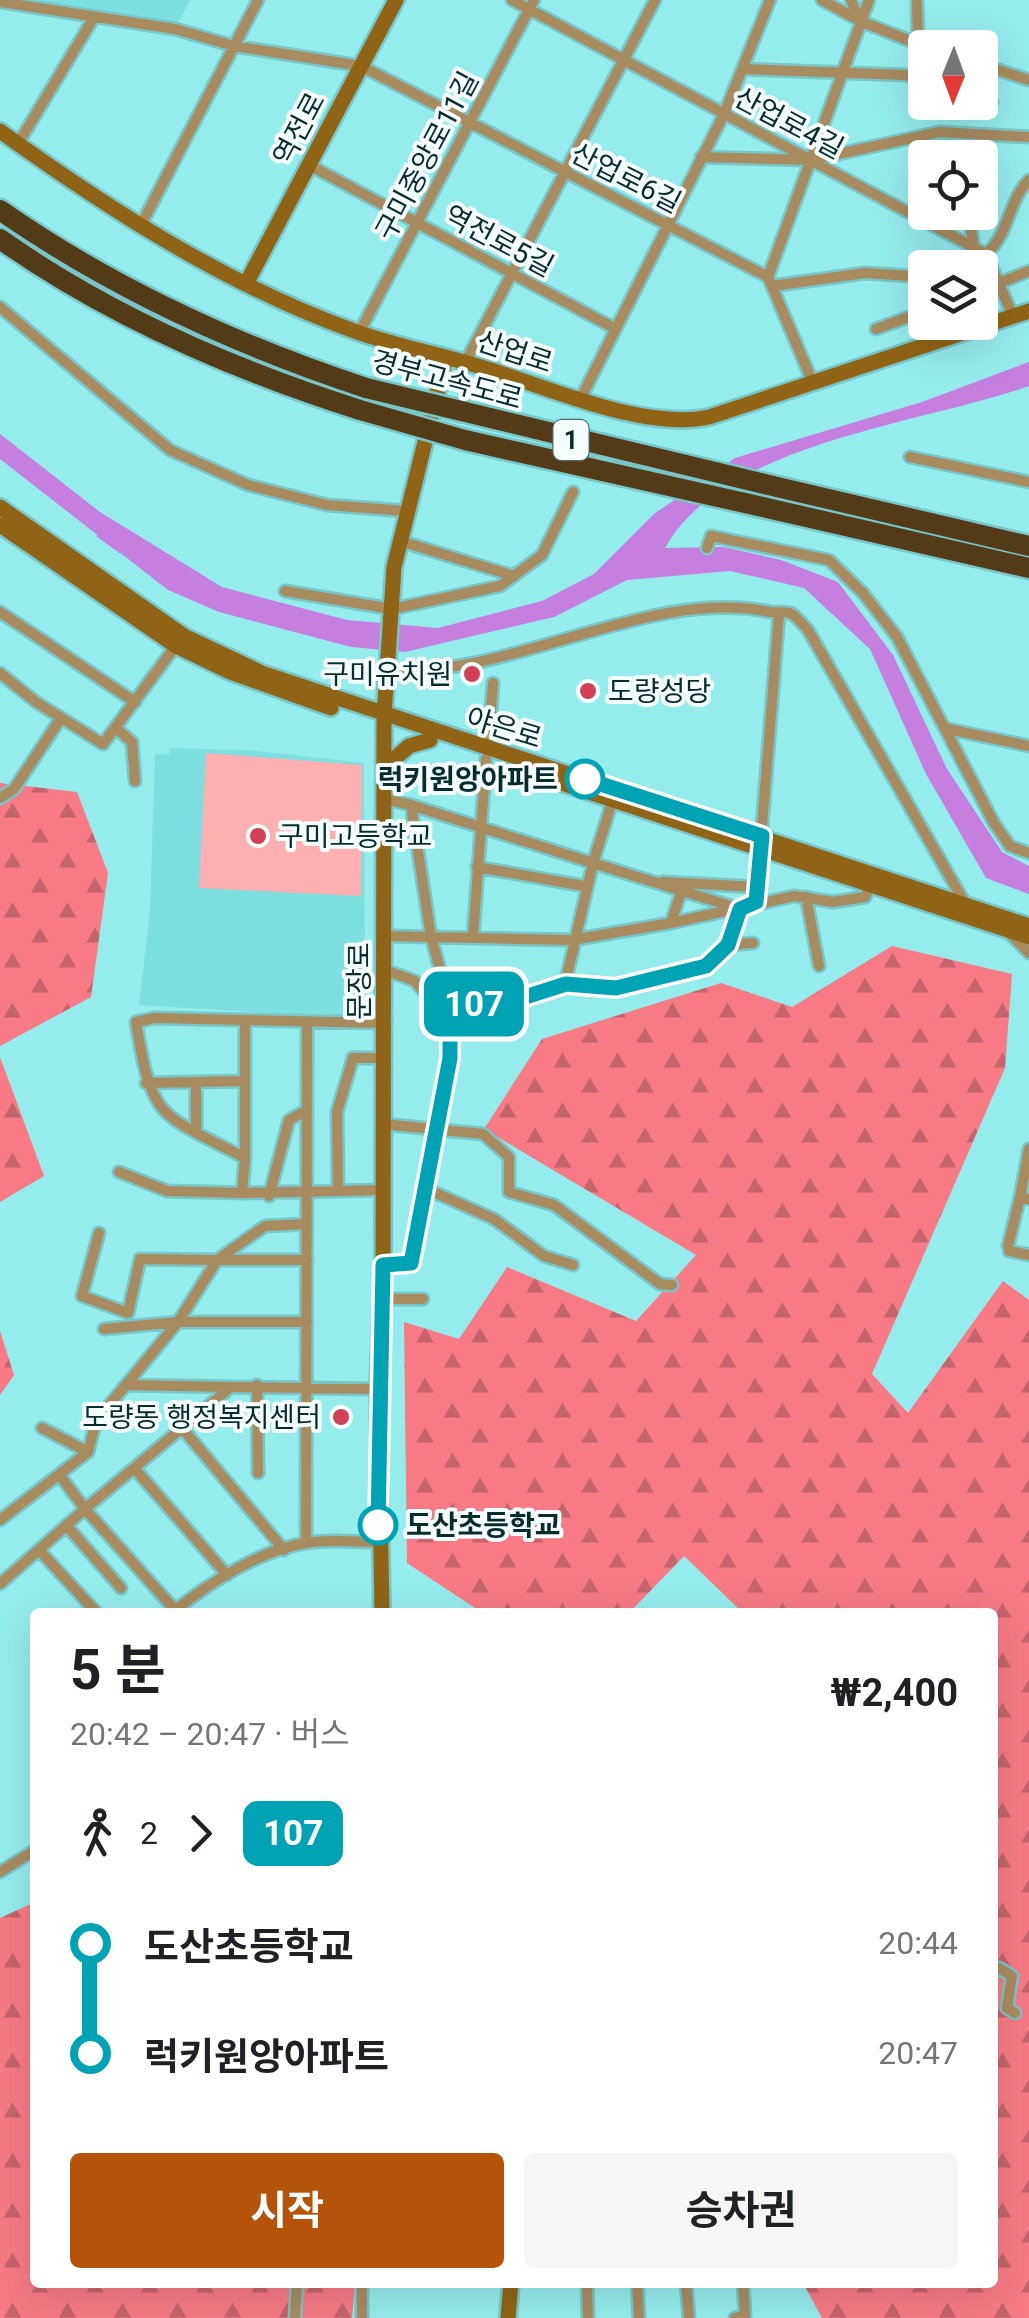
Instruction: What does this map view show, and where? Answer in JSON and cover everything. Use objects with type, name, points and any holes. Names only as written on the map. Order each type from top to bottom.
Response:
[{"type":"highway","name":"경부고속도로","points":[[0,210],[92,269],[177,314],[366,388],[1029,546]]},
{"type":"highway","name":"경부고속도로","points":[[0,239],[154,328],[268,379],[360,410],[465,440],[1029,568]]},
{"type":"street","points":[[141,225],[258,0]]},
{"type":"street","name":"역전로","points":[[247,282],[396,0]]},
{"type":"street","name":"산업로4길","points":[[512,0],[532,5],[624,60],[979,250]]},
{"type":"street","points":[[466,361],[655,0]]},
{"type":"street","points":[[580,400],[724,114],[770,0]]},
{"type":"street","points":[[822,0],[908,40]]},
{"type":"street","points":[[851,0],[860,21]]},
{"type":"street","points":[[813,383],[770,282],[868,0]]},
{"type":"street","points":[[917,0],[921,30]]},
{"type":"street","name":"산업로6길","points":[[0,2],[175,29],[234,46],[361,66],[667,224],[770,282]]},
{"type":"street","name":"구미중앙로11길","points":[[360,333],[532,5]]},
{"type":"street","points":[[18,144],[93,19]]},
{"type":"street","points":[[742,69],[908,76]]},
{"type":"street","points":[[998,70],[1029,80]]},
{"type":"street","name":"산업로","points":[[0,130],[141,225],[247,282],[360,333],[466,361],[580,400],[694,420],[1021,313]]},
{"type":"street","points":[[702,157],[811,160],[939,132],[1029,136]]},
{"type":"street","name":"역전로5길","points":[[309,165],[616,329]]},
{"type":"street","points":[[991,250],[998,244],[1020,190],[1029,180]]},
{"type":"street","points":[[971,230],[974,247]]},
{"type":"street","points":[[1000,284],[1029,271]]},
{"type":"street","points":[[770,282],[865,273],[908,276]]},
{"type":"street","points":[[998,280],[1021,313]]},
{"type":"street","points":[[0,306],[170,450],[248,485],[311,501],[406,511]]},
{"type":"street","points":[[876,329],[908,318]]},
{"type":"street","name":"문장로","points":[[382,1608],[378,1388],[383,1265],[384,721],[400,541],[446,357]]},
{"type":"street","points":[[910,458],[1029,482]]},
{"type":"street","points":[[285,591],[392,608],[500,586],[542,555],[573,492]]},
{"type":"street","name":"야은로","points":[[0,507],[180,641]]},
{"type":"street","name":"야은로","points":[[0,525],[180,641],[430,740],[487,754],[612,800],[762,842],[1029,938]]},
{"type":"street","points":[[707,548],[711,536],[829,560],[897,637],[994,822],[1010,846],[1029,854]]},
{"type":"street","points":[[400,541],[514,576]]},
{"type":"street","points":[[388,669],[408,671],[484,658],[641,619],[740,605],[780,614],[790,612],[808,630],[965,903]]},
{"type":"street","points":[[0,612],[135,702]]},
{"type":"street","points":[[756,902],[780,614]]},
{"type":"street","points":[[0,673],[104,744],[180,641]]},
{"type":"street","points":[[473,938],[493,683]]},
{"type":"street","points":[[0,798],[14,789],[62,718]]},
{"type":"street","name":"야은로","points":[[384,721],[1029,926]]},
{"type":"street","points":[[948,728],[1029,746]]},
{"type":"street","points":[[117,729],[132,742],[136,781]]},
{"type":"street","points":[[384,768],[409,746],[430,740]]},
{"type":"street","points":[[384,799],[412,804],[740,909]]},
{"type":"street","points":[[566,984],[584,886],[612,800]]},
{"type":"street","points":[[383,1265],[411,1263],[450,1058],[450,1005],[431,937],[412,804]]},
{"type":"street","points":[[477,867],[584,886]]},
{"type":"street","points":[[653,882],[757,887]]},
{"type":"street","points":[[384,936],[572,940],[740,909],[756,902],[806,897],[833,902],[865,896],[870,884]]},
{"type":"street","points":[[671,923],[681,892]]},
{"type":"street","points":[[806,897],[819,966]]},
{"type":"street","points":[[385,970],[414,980],[434,1004],[506,1003],[566,984],[616,988],[706,966],[728,945],[740,909]]},
{"type":"street","points":[[1006,930],[1029,953]]},
{"type":"street","points":[[728,945],[753,943]]},
{"type":"street","points":[[441,974],[488,976]]},
{"type":"street","points":[[245,1158],[162,1113],[146,1083],[136,1022],[154,1018],[383,1023]]},
{"type":"street","points":[[242,1193],[245,1022]]},
{"type":"street","points":[[306,1543],[307,1022]]},
{"type":"street","points":[[338,1190],[338,1112],[353,1058],[384,1058]]},
{"type":"street","points":[[146,1083],[243,1080]]},
{"type":"street","points":[[196,1083],[196,1132]]},
{"type":"street","points":[[268,1196],[289,1120],[307,1110]]},
{"type":"street","points":[[383,1124],[483,1134],[509,1157],[510,1192],[554,1205],[660,1284],[672,1284]]},
{"type":"street","points":[[1029,1149],[1024,1198],[1009,1248],[1029,1255]]},
{"type":"street","points":[[119,1172],[168,1192],[268,1196],[383,1190]]},
{"type":"street","points":[[427,1189],[494,1219],[544,1256],[573,1265]]},
{"type":"street","points":[[0,1520],[61,1477],[88,1452],[96,1421],[178,1322],[217,1260],[265,1226],[307,1224]]},
{"type":"street","points":[[99,1233],[82,1296],[128,1312]]},
{"type":"street","points":[[123,1326],[140,1258],[307,1260]]},
{"type":"street","points":[[381,1299],[423,1300]]},
{"type":"street","points":[[104,1330],[178,1322],[306,1322]]},
{"type":"street","points":[[126,1385],[378,1388]]},
{"type":"street","points":[[258,1385],[258,1473]]},
{"type":"street","points":[[0,1584],[231,1387]]},
{"type":"street","points":[[42,1428],[88,1452]]},
{"type":"street","points":[[182,1428],[284,1550]]},
{"type":"street","points":[[135,1469],[227,1574]]},
{"type":"street","points":[[61,1477],[171,1608]]},
{"type":"street","points":[[67,1526],[122,1588]]},
{"type":"street","points":[[178,1608],[227,1574],[284,1550],[306,1543],[378,1542]]},
{"type":"street","points":[[40,1551],[92,1608]]},
{"type":"street","points":[[0,1872],[30,1853]]},
{"type":"street","points":[[998,1969],[1012,1976],[1006,1999],[1008,2008],[1015,2013]]},
{"type":"street","points":[[295,2318],[297,2288]]},
{"type":"street","points":[[362,2288],[362,2318]]},
{"type":"street","points":[[508,2318],[510,2288]]},
{"type":"street","points":[[587,2288],[588,2318]]},
{"type":"street","points":[[636,2288],[638,2318]]},
{"type":"street","points":[[686,2288],[689,2318]]},
{"type":"street","points":[[735,2318],[744,2316],[743,2288]]},
{"type":"shaded area","points":[[0,0],[190,0],[175,29]]},
{"type":"shaded area","points":[[1029,362],[1029,386],[829,442],[778,460],[732,483],[693,512],[665,548],[724,547],[781,560],[838,582],[893,655],[947,769],[1002,852],[1029,866],[1029,894],[986,878],[926,774],[870,649],[804,588],[730,571],[627,580],[554,617],[405,652],[351,647],[219,612],[168,590],[0,459],[0,434],[100,512],[222,587],[347,620],[438,628],[542,601],[594,574],[654,514],[735,458],[922,402]]},
{"type":"shaded area","name":"구미고등학교","points":[[169,748],[248,750],[364,763],[365,1019],[139,1005],[150,910],[155,754],[169,755]]},
{"type":"shaded area","points":[[206,753],[362,765],[361,896],[199,888]]},
{"type":"green space","points":[[0,783],[77,792],[108,873],[91,997],[0,1046]]},
{"type":"green space","points":[[892,946],[1012,974],[1005,1068],[872,1374],[908,1413],[1003,1281],[1029,1300],[1029,2318],[822,2318],[806,2288],[998,2288],[998,1608],[738,1608],[684,1556],[634,1608],[475,1608],[407,1563],[404,1322],[459,1339],[507,1267],[636,1321],[696,1255],[484,1129],[542,1039],[721,983],[792,1007]]},
{"type":"green space","points":[[0,1057],[44,1176],[0,1202]]},
{"type":"green space","points":[[0,1331],[14,1375],[0,1395]]},
{"type":"green space","points":[[30,1904],[30,2288],[355,2288],[352,2318],[0,2318],[0,1918]]},
{"type":"waterway","points":[[98,536],[120,552]]},
{"type":"bus line","name":"107","points":[[378,1525],[383,1265],[411,1263],[450,1058],[450,1005],[506,1003],[566,984],[616,988],[706,966],[728,945],[740,909],[756,902],[762,836],[585,779]]},
{"type":"place","name":"구미유치원","points":[[472,674]]},
{"type":"place","name":"도량성당","points":[[588,691]]},
{"type":"place","name":"럭키원앙아파트","points":[[585,779]]},
{"type":"place","name":"구미고등학교","points":[[258,836]]},
{"type":"place","name":"도량동 행정복지센터","points":[[341,1417]]},
{"type":"place","name":"도산초등학교","points":[[378,1525]]}]
